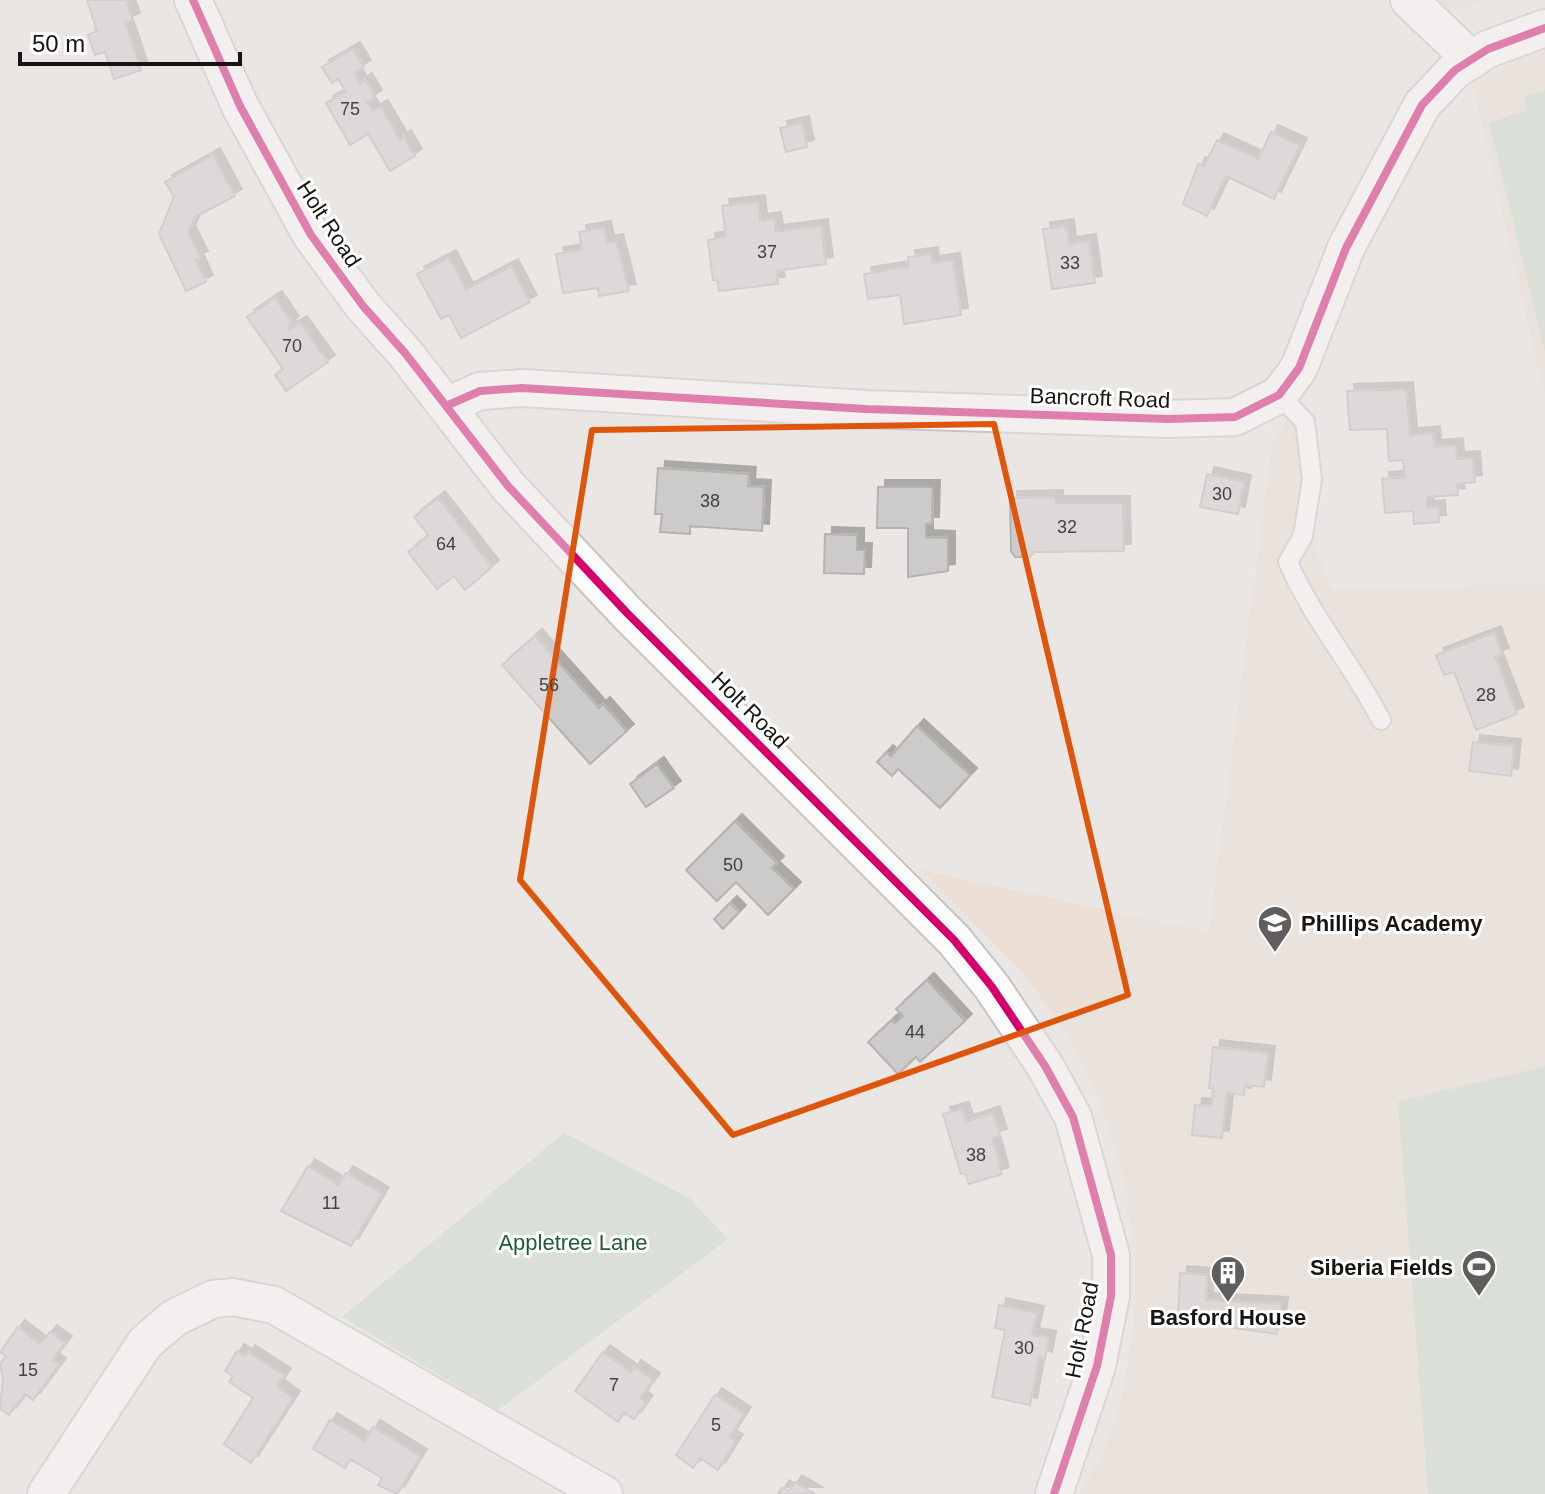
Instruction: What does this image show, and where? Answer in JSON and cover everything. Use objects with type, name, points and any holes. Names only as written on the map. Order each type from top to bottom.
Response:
[{"type":"street","name":"Holt Road","points":[[193,0],[240,106],[311,235],[363,306],[508,486],[627,613],[954,940],[992,987],[1045,1066],[1073,1117],[1111,1255],[1111,1296],[1097,1366],[1054,1494]]},
{"type":"street","points":[[1409,0],[1472,60]]},
{"type":"street","name":"Bancroft Road","points":[[446,406],[480,391],[522,388],[866,409],[1168,419],[1235,417],[1279,395],[1299,368],[1346,248],[1422,105],[1455,70],[1488,49],[1545,28]]},
{"type":"street","points":[[46,1494],[145,1343],[174,1318],[213,1299],[233,1297],[274,1305],[604,1494]]},
{"type":"lane","points":[[1279,395],[1305,422],[1312,479],[1303,536],[1288,562],[1298,586],[1360,680],[1381,720]]},
{"type":"highlighted area","points":[[994,424],[1128,995],[733,1135],[520,880],[592,430]]},
{"type":"shaded area","points":[[1434,0],[1488,0],[1446,14]]},
{"type":"shaded area","points":[[1545,48],[1545,397],[1473,85],[1515,60]]},
{"type":"shaded area","name":"Phillips Academy","points":[[1292,411],[1305,462],[1309,535],[1333,589],[1545,584],[1545,1494],[1080,1494],[1102,1454],[1121,1403],[1134,1327],[1135,1252],[1124,1177],[1101,1105],[1069,1038],[1026,976],[921,870],[1209,932],[1272,446]]},
{"type":"green space","points":[[1545,90],[1545,353],[1489,123],[1527,110],[1524,96]]},
{"type":"green space","name":"Siberia Fields","points":[[1545,1066],[1545,1494],[1428,1494],[1398,1102]]},
{"type":"green space","name":"Appletree Lane","points":[[564,1133],[689,1198],[728,1239],[498,1410],[342,1317]]},
{"type":"building","points":[[87,0],[126,0],[133,20],[125,23],[141,70],[114,79],[105,52],[95,55],[88,35],[97,31]]},
{"type":"building","points":[[353,49],[364,67],[354,73],[360,84],[365,80],[375,97],[367,102],[373,111],[381,107],[400,140],[404,137],[415,156],[390,171],[368,134],[350,145],[326,103],[346,92],[338,79],[332,83],[322,67]]},
{"type":"building","points":[[802,123],[807,147],[786,152],[780,128]]},
{"type":"building","points":[[1271,132],[1300,145],[1274,199],[1226,176],[1207,216],[1183,204],[1198,164],[1204,166],[1217,140],[1258,159]]},
{"type":"building","points":[[213,155],[235,196],[195,217],[188,232],[201,258],[196,260],[206,282],[186,291],[159,234],[174,196],[165,182]]},
{"type":"building","points":[[758,202],[760,221],[774,219],[776,232],[821,226],[826,264],[776,271],[778,284],[719,291],[717,280],[713,280],[708,240],[726,237],[722,206]]},
{"type":"building","points":[[1067,226],[1069,244],[1089,241],[1095,283],[1052,289],[1043,229]]},
{"type":"building","points":[[604,228],[607,243],[616,241],[629,291],[599,296],[598,288],[563,293],[556,254],[582,250],[579,232]]},
{"type":"building","points":[[931,254],[932,263],[953,260],[961,315],[904,324],[900,295],[868,299],[864,274],[909,267],[908,257]]},
{"type":"building","points":[[449,257],[466,290],[511,266],[530,302],[461,338],[449,315],[441,319],[417,274]]},
{"type":"building","points":[[275,298],[292,323],[288,326],[290,329],[300,323],[328,362],[286,391],[275,375],[283,369],[247,317]]},
{"type":"building","points":[[1406,389],[1410,435],[1433,433],[1434,447],[1456,445],[1457,459],[1473,458],[1475,482],[1457,484],[1458,495],[1427,497],[1427,508],[1438,507],[1439,522],[1414,524],[1413,511],[1385,513],[1382,479],[1405,477],[1403,460],[1389,461],[1387,429],[1350,430],[1347,391]]},
{"type":"building","points":[[658,468],[749,474],[748,486],[764,487],[762,531],[690,526],[690,534],[660,532],[662,514],[655,514]]},
{"type":"building","points":[[1207,474],[1244,482],[1238,514],[1200,507]]},
{"type":"building","points":[[878,487],[933,487],[932,524],[926,524],[926,537],[948,538],[948,571],[908,577],[908,528],[877,528]]},
{"type":"building","points":[[1056,497],[1056,503],[1123,503],[1124,551],[1034,552],[1030,557],[1015,557],[1011,551],[1010,498]]},
{"type":"building","points":[[438,498],[492,567],[465,590],[454,576],[437,589],[408,552],[429,536],[414,517]]},
{"type":"building","points":[[825,534],[857,535],[857,550],[865,550],[864,574],[824,573]]},
{"type":"building","points":[[1494,633],[1502,655],[1495,657],[1517,714],[1476,730],[1454,672],[1444,675],[1436,655]]},
{"type":"building","points":[[535,636],[599,708],[603,704],[627,731],[590,764],[502,665]]},
{"type":"building","points":[[917,726],[970,775],[940,808],[898,769],[892,776],[877,762],[886,752],[891,756]]},
{"type":"building","points":[[1473,742],[1514,746],[1511,776],[1469,771]]},
{"type":"building","points":[[657,764],[674,788],[646,807],[630,784]]},
{"type":"building","points":[[735,821],[777,863],[772,868],[794,889],[768,915],[736,882],[717,901],[686,870]]},
{"type":"building","points":[[730,903],[739,912],[723,929],[714,919]]},
{"type":"building","points":[[927,980],[965,1021],[920,1062],[916,1057],[898,1074],[868,1042],[892,1020],[895,1023],[903,1016],[896,1009]]},
{"type":"building","points":[[1213,1047],[1268,1053],[1264,1087],[1245,1085],[1244,1095],[1227,1093],[1222,1138],[1192,1135],[1195,1105],[1212,1106],[1213,1088],[1209,1088]]},
{"type":"building","points":[[962,1109],[966,1122],[993,1113],[1000,1136],[992,1138],[1002,1174],[969,1184],[965,1173],[961,1174],[943,1114]]},
{"type":"building","points":[[308,1166],[339,1185],[346,1173],[382,1194],[351,1246],[281,1211]]},
{"type":"building","name":"Basford House","points":[[1180,1273],[1207,1275],[1206,1300],[1281,1304],[1277,1334],[1178,1320]]},
{"type":"building","points":[[999,1305],[1037,1313],[1032,1335],[1049,1338],[1045,1359],[1039,1357],[1030,1405],[992,1397],[1005,1330],[995,1328]]},
{"type":"building","points":[[18,1327],[40,1344],[50,1332],[65,1343],[52,1360],[59,1365],[33,1400],[25,1394],[9,1415],[0,1409],[3,1378],[0,1364],[6,1356],[0,1352]]},
{"type":"building","points":[[237,1351],[245,1356],[248,1352],[284,1375],[277,1386],[293,1398],[251,1463],[224,1444],[253,1398],[229,1382],[233,1376],[225,1371]]},
{"type":"building","points":[[603,1352],[631,1372],[634,1367],[653,1380],[640,1398],[646,1402],[634,1419],[624,1412],[618,1422],[575,1391]]},
{"type":"building","points":[[715,1395],[744,1414],[729,1437],[736,1441],[718,1470],[700,1458],[693,1468],[676,1455]]},
{"type":"building","points":[[330,1420],[365,1441],[373,1427],[420,1456],[397,1494],[378,1485],[382,1478],[350,1459],[345,1468],[313,1449]]},
{"type":"building","points":[[795,1482],[815,1494],[778,1494],[782,1487],[789,1491]]},
{"type":"cycle path","points":[[193,0],[240,106],[311,235],[363,306],[405,353],[508,486],[627,613],[954,940],[992,987],[1045,1066],[1073,1117],[1111,1255],[1111,1296],[1097,1366],[1054,1494]]},
{"type":"cycle path","points":[[446,406],[480,391],[522,388],[866,409],[1168,419],[1235,417],[1279,395],[1299,368],[1346,248],[1422,105],[1455,70],[1488,49],[1545,28]]},
{"type":"place","name":"Phillips Academy","points":[[1275,954]]},
{"type":"place","name":"Siberia Fields","points":[[1479,1298]]},
{"type":"place","name":"Basford House","points":[[1228,1304]]}]
